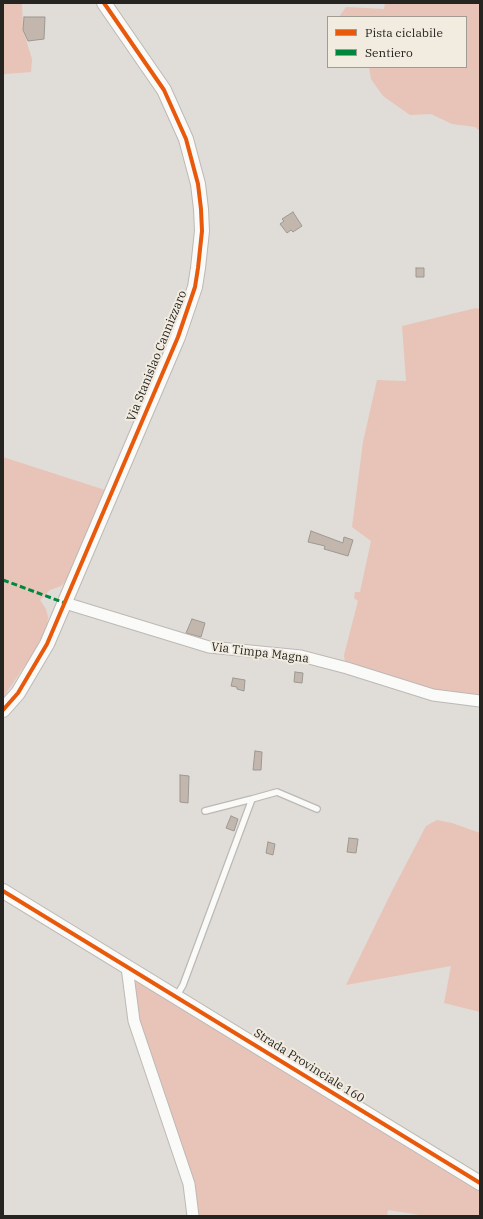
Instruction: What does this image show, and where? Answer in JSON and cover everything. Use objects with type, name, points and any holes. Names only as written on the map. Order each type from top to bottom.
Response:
[{"type":"street","name":"Via Stanislao Cannizzaro","points":[[3,710],[18,694],[48,644],[178,337],[195,288],[201,250],[202,231],[198,184],[193,161],[180,124],[164,90],[104,3]]},
{"type":"street","name":"Via Timpa Magna","points":[[65,603],[209,647],[301,656],[347,668],[433,695],[480,701]]},
{"type":"street","name":"Strada Provinciale 160","points":[[3,891],[480,1183]]},
{"type":"street","points":[[127,967],[134,1021],[189,1184],[193,1216]]},
{"type":"lane","points":[[205,812],[277,792],[317,810]]},
{"type":"lane","points":[[176,997],[182,985],[252,799]]},
{"type":"shaded area","points":[[3,3],[22,4],[23,30],[32,59],[31,72],[5,74],[3,76]]},
{"type":"shaded area","points":[[385,3],[480,3],[480,131],[475,127],[452,124],[431,114],[410,115],[383,96],[371,79],[369,68],[467,68],[467,16],[340,16],[346,7],[384,9]]},
{"type":"shaded area","points":[[476,308],[480,309],[480,699],[434,693],[345,664],[344,655],[358,601],[354,598],[355,592],[360,592],[371,541],[352,527],[363,442],[377,380],[406,381],[402,326]]},
{"type":"shaded area","points":[[3,457],[105,490],[68,579],[61,586],[50,590],[40,600],[46,609],[48,617],[47,628],[36,649],[3,698]]},
{"type":"shaded area","points":[[437,820],[452,823],[480,833],[480,1012],[444,1003],[451,966],[346,985],[426,826]]},
{"type":"shaded area","points":[[137,981],[480,1190],[480,1216],[426,1216],[388,1210],[387,1216],[198,1216],[135,1013],[134,984]]},
{"type":"building","points":[[24,17],[45,17],[44,39],[28,41],[23,30]]},
{"type":"building","points":[[293,212],[302,226],[293,232],[291,230],[287,233],[280,224],[284,221],[282,219]]},
{"type":"building","points":[[416,268],[424,268],[424,277],[416,277]]},
{"type":"building","points":[[311,531],[343,543],[344,537],[353,540],[348,556],[324,549],[325,546],[308,542]]},
{"type":"building","points":[[192,619],[205,623],[201,637],[186,633]]},
{"type":"building","points":[[295,672],[303,673],[302,683],[294,682]]},
{"type":"building","points":[[233,678],[245,680],[244,691],[237,689],[237,687],[231,686]]},
{"type":"building","points":[[255,751],[262,752],[261,770],[253,770]]},
{"type":"building","points":[[180,775],[189,776],[188,803],[180,802]]},
{"type":"building","points":[[231,816],[238,819],[234,831],[226,828]]},
{"type":"building","points":[[349,838],[358,839],[356,853],[347,852]]},
{"type":"building","points":[[268,842],[275,844],[273,855],[266,853]]},
{"type":"marked path","points":[[3,580],[65,603]]},
{"type":"cycle path","points":[[3,710],[18,693],[47,644],[178,337],[195,287],[198,268],[202,231],[201,209],[198,184],[186,139],[164,90],[104,3]]},
{"type":"cycle path","points":[[3,891],[480,1183]]}]
